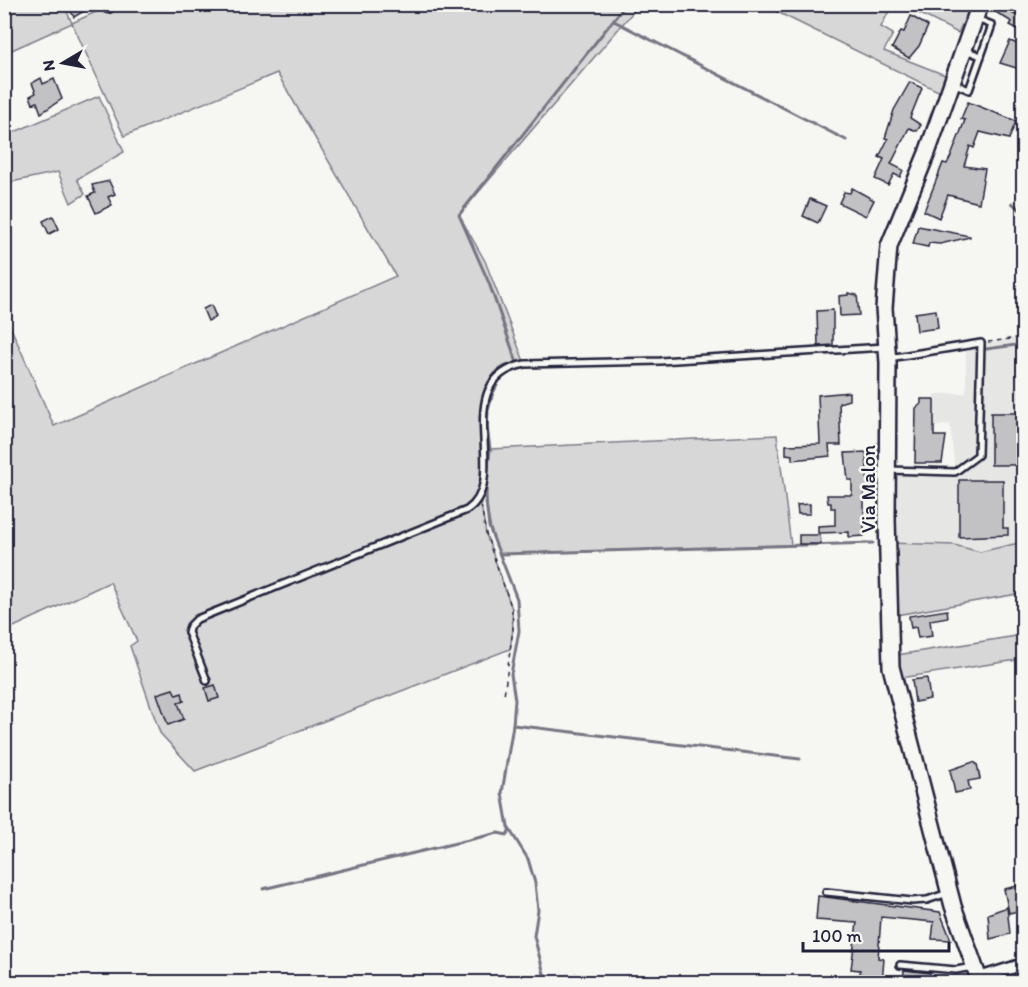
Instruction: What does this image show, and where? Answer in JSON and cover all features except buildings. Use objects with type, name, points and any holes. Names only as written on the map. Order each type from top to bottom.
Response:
[{"type":"street","name":"Via Malon","points":[[977,11],[927,153],[889,246],[884,308],[887,352],[891,667],[950,893],[978,976]]},
{"type":"street","points":[[978,976],[1023,964]]},
{"type":"lane","points":[[951,83],[969,90],[992,25],[977,11]]},
{"type":"lane","points":[[963,49],[981,56]]},
{"type":"lane","points":[[207,681],[188,632],[197,619],[467,510],[480,498],[487,395],[500,374],[512,366],[887,352],[981,343],[978,455],[955,472],[887,470]]},
{"type":"lane","points":[[826,892],[912,900],[927,900],[950,893]]},
{"type":"lane","points":[[900,964],[956,970],[978,976]]},
{"type":"path","points":[[981,343],[1023,337]]},
{"type":"path","points":[[480,498],[486,534],[512,609],[513,629],[504,694]]},
{"type":"shaded area","points":[[113,4],[639,5],[459,215],[485,261],[525,364],[509,364],[498,370],[489,381],[483,395],[480,498],[486,534],[512,609],[513,629],[510,649],[195,771],[160,733],[130,646],[137,641],[110,582],[5,631],[4,312],[54,426],[396,276],[277,73],[124,136],[72,23]]},
{"type":"shaded area","points":[[5,5],[64,5],[72,23],[5,53]]},
{"type":"shaded area","points":[[763,5],[892,5],[881,27],[893,34],[884,51],[945,75],[940,92]]},
{"type":"shaded area","points":[[903,5],[971,5],[958,33]]},
{"type":"shaded area","points":[[99,96],[124,152],[77,179],[85,194],[71,203],[58,172],[11,182],[5,152],[5,136]]},
{"type":"shaded area","points":[[1023,337],[1023,542],[980,552],[954,545],[888,543],[887,470],[955,472],[950,424],[934,427],[934,394],[966,393],[966,345]]},
{"type":"shaded area","points":[[777,435],[791,545],[499,554],[488,514],[487,478],[490,449]]},
{"type":"shaded area","points":[[1023,542],[1023,593],[890,616],[888,543],[954,545],[980,552]]},
{"type":"shaded area","points":[[1023,635],[1023,659],[894,679],[891,656]]},
{"type":"shaded area","points":[[544,974],[551,978],[577,975],[581,982],[523,982]]},
{"type":"waterway","points":[[518,366],[489,283],[459,215],[626,4]]},
{"type":"waterway","points":[[614,21],[846,140]]},
{"type":"waterway","points":[[1012,203],[1024,213]]},
{"type":"waterway","points":[[986,349],[1024,344]]},
{"type":"waterway","points":[[508,373],[499,381],[488,410],[487,427],[490,449],[485,494],[489,527],[517,599],[519,631],[511,674],[515,700],[513,725],[502,793],[508,827],[528,859],[535,883],[538,910],[534,936],[544,974],[551,978],[577,975],[581,982]]},
{"type":"waterway","points":[[500,554],[873,543]]},
{"type":"waterway","points":[[513,725],[800,759]]},
{"type":"waterway","points":[[263,889],[498,833],[507,835],[509,831]]}]
